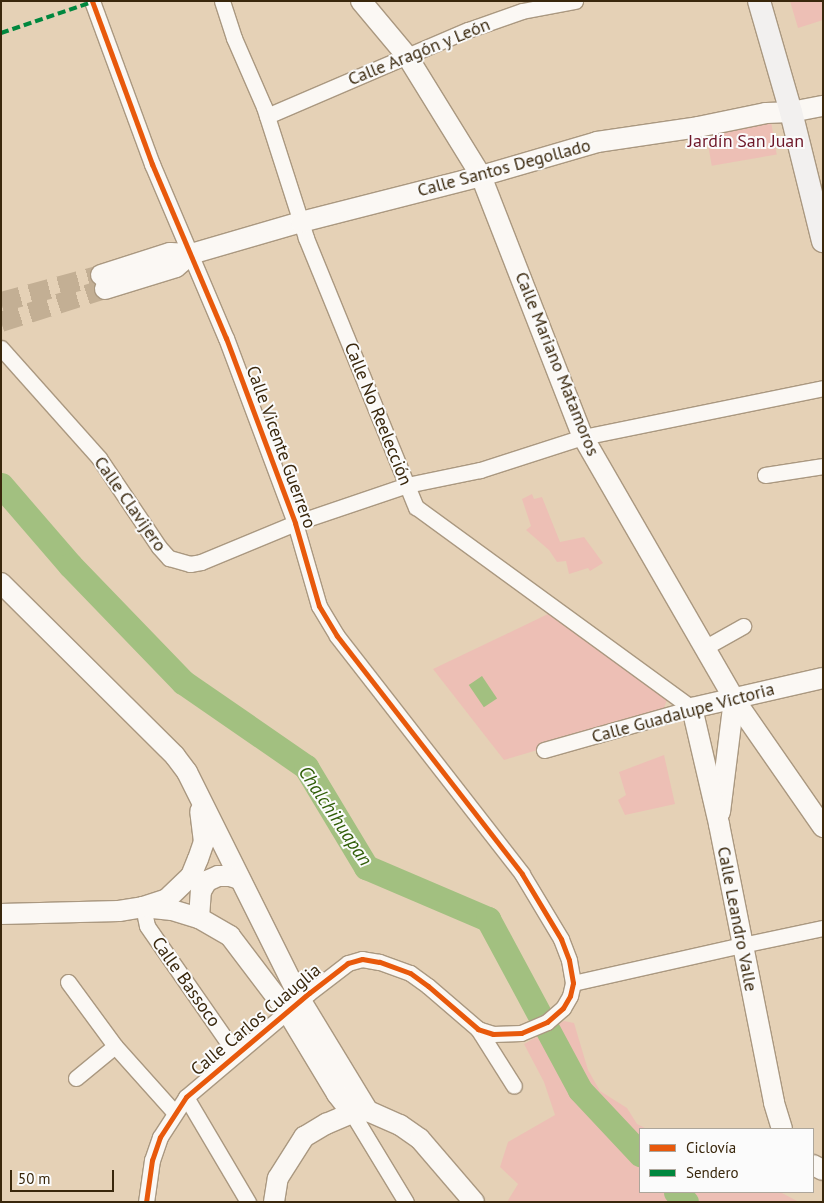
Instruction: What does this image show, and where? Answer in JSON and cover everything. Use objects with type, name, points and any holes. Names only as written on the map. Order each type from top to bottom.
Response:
[{"type":"main road","points":[[759,1],[791,112],[823,241]]},
{"type":"street","name":"Calle Vicente Guerrero","points":[[92,1],[152,164],[226,338],[295,523],[319,606],[337,636],[522,874],[561,939],[569,960],[572,989]]},
{"type":"street","name":"Calle No Reelección","points":[[222,1],[234,38],[267,116],[301,222],[416,507],[692,708]]},
{"type":"street","name":"Calle Mariano Matamoros","points":[[361,1],[407,56],[481,176],[583,437],[734,699],[821,822]]},
{"type":"street","name":"Calle Aragón y León","points":[[267,116],[407,56],[522,10],[575,1]]},
{"type":"street","name":"Calle Santos Degollado","points":[[103,282],[176,267],[191,254],[301,222],[481,176],[597,142],[698,127],[766,113],[791,112],[823,106]]},
{"type":"street","name":"Calle Clavijero","points":[[1,348],[99,458],[146,531],[169,558],[190,564],[201,562],[295,523],[408,485],[480,470],[583,437],[823,388]]},
{"type":"street","points":[[765,475],[823,466]]},
{"type":"street","points":[[1,583],[175,756],[187,772],[239,879],[294,1006],[337,1094],[360,1112],[400,1125],[420,1139],[474,1202]]},
{"type":"street","points":[[704,648],[743,626]]},
{"type":"street","name":"Calle Guadalupe Victoria","points":[[544,750],[692,708],[823,678]]},
{"type":"street","points":[[719,824],[734,699]]},
{"type":"street","name":"Calle Leandro Valle","points":[[692,708],[719,824],[738,946],[782,1128]]},
{"type":"street","points":[[1,914],[119,911],[143,907],[167,899],[191,876],[204,842],[198,792]]},
{"type":"street","points":[[199,918],[201,891],[207,881],[218,876],[230,876],[239,879]]},
{"type":"street","points":[[143,907],[172,910],[199,918],[230,936],[294,1006]]},
{"type":"street","name":"Calle Bassoco","points":[[143,907],[147,926],[236,1054]]},
{"type":"street","points":[[572,989],[738,946],[823,928]]},
{"type":"street","name":"Calle Carlos Cuauglia","points":[[146,1202],[155,1153],[160,1137],[174,1112],[186,1097],[309,992],[348,963],[362,959],[379,962],[410,973],[478,1029],[493,1034],[521,1033],[536,1028],[554,1017],[572,989]]},
{"type":"street","points":[[68,982],[115,1046],[174,1112]]},
{"type":"street","points":[[478,1029],[514,1086]]},
{"type":"street","points":[[76,1078],[115,1046]]},
{"type":"street","points":[[186,1097],[248,1202]]},
{"type":"street","points":[[274,1202],[278,1178],[304,1137],[360,1112]]},
{"type":"street","points":[[360,1112],[406,1202]]},
{"type":"green space","points":[[790,1],[823,1],[823,20],[798,28]]},
{"type":"green space","name":"Jardín San Juan","points":[[770,116],[777,154],[712,166],[705,127]]},
{"type":"green space","points":[[532,494],[534,499],[542,497],[560,542],[584,537],[603,563],[590,571],[588,568],[569,574],[566,561],[557,562],[549,550],[526,530],[531,526],[522,499]]},
{"type":"green space","points":[[548,614],[667,700],[662,713],[504,760],[433,669]]},
{"type":"green space","points":[[664,755],[675,804],[625,815],[618,800],[626,795],[619,772]]},
{"type":"green space","points":[[564,1021],[574,1023],[588,1070],[600,1091],[627,1108],[637,1124],[645,1128],[639,1128],[639,1193],[782,1193],[799,1202],[507,1202],[518,1184],[500,1167],[508,1142],[555,1115],[544,1082],[524,1044]]},
{"type":"shaded area","points":[[482,676],[497,698],[484,707],[469,685]]},
{"type":"waterway","name":"Chalchihuapan","points":[[1,485],[70,565],[183,682],[306,767],[366,867],[488,919],[580,1090],[639,1153]]},
{"type":"waterway","name":"Chalchihuapan","points":[[677,1193],[686,1202]]},
{"type":"tunnel","points":[[1,302],[101,275]]},
{"type":"tunnel","points":[[1,322],[105,289]]},
{"type":"marked path","points":[[1,33],[92,2]]},
{"type":"cycle path","points":[[92,1],[152,164],[226,338],[295,523],[319,606],[337,636],[522,874],[561,939],[569,960],[573,983],[570,996],[563,1008],[547,1022],[521,1033],[493,1034],[478,1029],[410,973],[379,962],[362,959],[348,963],[309,993],[186,1097],[160,1137],[152,1160],[146,1202]]}]
